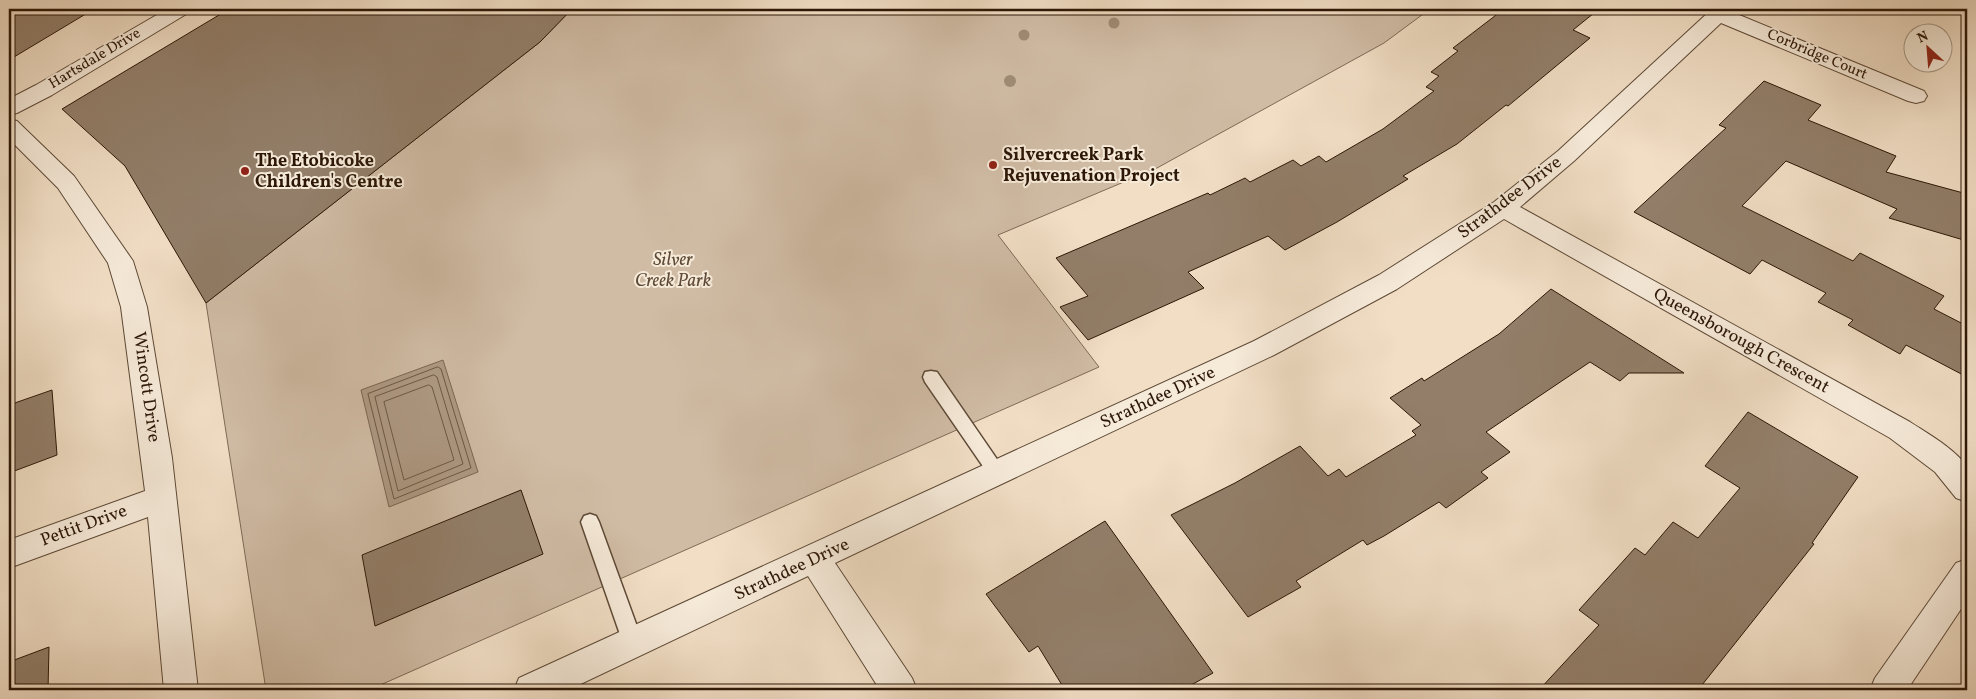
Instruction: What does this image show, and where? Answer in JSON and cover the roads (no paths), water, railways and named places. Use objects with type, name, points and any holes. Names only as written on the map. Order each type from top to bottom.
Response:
[{"type":"street","name":"Hartsdale Drive","points":[[9,108],[44,90],[181,9]]},
{"type":"street","name":"Corbridge Court","points":[[1721,11],[1916,96]]},
{"type":"street","name":"Strathdee Drive","points":[[531,690],[814,559],[1298,330],[1388,282],[1503,208],[1566,156],[1721,11]]},
{"type":"street","name":"Wincott Drive","points":[[9,126],[66,182],[120,261],[134,307],[157,458],[182,690]]},
{"type":"street","name":"Queensborough Crescent","points":[[1503,208],[1900,430],[1937,455],[1963,482],[1967,489]]},
{"type":"street","name":"Pettit Drive","points":[[9,554],[160,499]]},
{"type":"street","points":[[814,559],[900,690]]},
{"type":"street","points":[[1887,690],[1967,573]]},
{"type":"lane","points":[[930,377],[997,473]]},
{"type":"lane","points":[[590,522],[633,643]]},
{"type":"water","points":[[443,360],[478,472],[389,507],[361,390]]},
{"type":"place","name":"Silvercreek Park Rejuvenation Project","points":[[993,165]]},
{"type":"place","name":"The Etobicoke Children's Centre","points":[[245,171]]},
{"type":"park label","name":"Silver Creek Park","points":[[673,270]]}]
